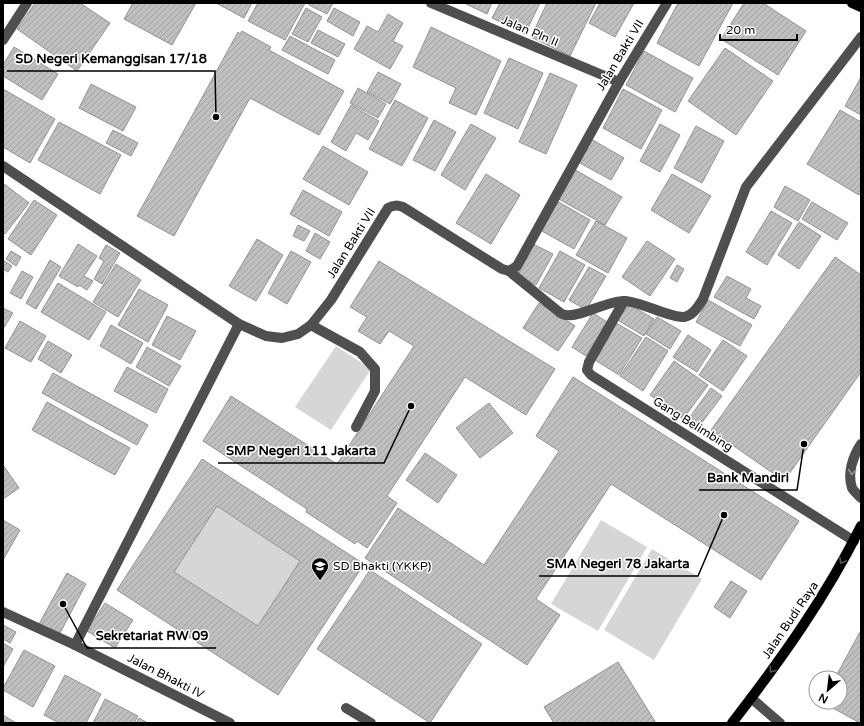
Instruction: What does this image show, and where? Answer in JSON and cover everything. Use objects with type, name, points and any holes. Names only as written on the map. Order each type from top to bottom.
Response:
[{"type":"main road","points":[[852,3],[861,7]]},
{"type":"main road","name":"Jalan Budi Raya","points":[[732,723],[803,626],[854,541],[861,526]]},
{"type":"street","points":[[3,40],[27,3]]},
{"type":"street","name":"Jalan Pln II","points":[[431,3],[619,82]]},
{"type":"street","name":"Jalan Bakti VII","points":[[3,166],[239,324],[266,336],[282,338],[298,334],[311,325],[331,300],[388,208],[392,206],[396,205],[403,207],[502,269],[509,270],[517,266],[619,82],[667,3]]},
{"type":"street","points":[[509,270],[558,311],[567,316],[598,306],[624,301],[644,305],[679,317],[693,313],[703,299],[746,187],[861,36]]},
{"type":"street","name":"Gang Belimbing","points":[[624,301],[589,362],[587,370],[591,375],[854,541]]},
{"type":"street","points":[[75,645],[239,324]]},
{"type":"street","points":[[311,325],[360,352],[375,369],[375,391],[356,427]]},
{"type":"street","points":[[861,444],[856,451],[850,472],[853,489],[861,498]]},
{"type":"street","name":"Jalan Bhakti IV","points":[[3,612],[75,645],[230,723]]},
{"type":"street","points":[[751,698],[780,723]]},
{"type":"street","points":[[346,708],[372,723]]},
{"type":"shaded area","points":[[336,346],[371,369],[331,430],[295,407]]},
{"type":"shaded area","points":[[217,506],[300,561],[258,626],[174,572]]},
{"type":"shaded area","points":[[601,520],[647,547],[598,631],[551,604]]},
{"type":"shaded area","points":[[652,549],[702,579],[654,660],[604,630]]},
{"type":"building","points":[[35,3],[80,3],[110,23],[77,71],[17,29]]},
{"type":"building","points":[[133,3],[196,3],[172,45],[124,19]]},
{"type":"building","points":[[216,3],[252,3],[244,18]]},
{"type":"building","points":[[258,3],[305,3],[285,40],[248,21]]},
{"type":"building","points":[[310,3],[333,3],[327,14],[309,5]]},
{"type":"building","points":[[464,3],[492,3],[487,14]]},
{"type":"building","points":[[500,3],[540,3],[525,34],[492,18]]},
{"type":"building","points":[[547,3],[596,3],[570,56],[531,37]]},
{"type":"building","points":[[600,3],[634,3],[615,37],[589,23]]},
{"type":"building","points":[[678,3],[733,3],[699,66],[657,43]]},
{"type":"building","points":[[744,3],[763,3],[806,31],[778,75],[721,39]]},
{"type":"building","points":[[306,8],[322,17],[308,42],[292,34]]},
{"type":"building","points":[[334,8],[360,22],[353,36],[327,21]]},
{"type":"building","points":[[388,14],[403,23],[393,41],[403,46],[390,69],[354,49],[367,26],[378,32]]},
{"type":"building","points":[[431,27],[501,61],[476,115],[449,103],[456,88],[413,67]]},
{"type":"building","points":[[318,30],[345,44],[338,57],[311,43]]},
{"type":"building","points":[[242,31],[271,47],[269,50],[344,91],[319,135],[250,98],[174,236],[137,216],[238,32],[240,34]]},
{"type":"building","points":[[290,36],[335,60],[328,74],[282,50]]},
{"type":"building","points":[[14,47],[58,74],[42,100],[3,76],[3,65]]},
{"type":"building","points":[[725,48],[773,81],[736,135],[688,101]]},
{"type":"building","points":[[644,51],[693,78],[675,112],[626,85]]},
{"type":"building","points":[[509,58],[543,73],[518,129],[484,113]]},
{"type":"building","points":[[378,72],[401,84],[390,104],[367,92]]},
{"type":"building","points":[[550,73],[577,85],[546,154],[519,142]]},
{"type":"building","points":[[861,77],[861,115],[845,106]]},
{"type":"building","points":[[91,84],[136,107],[123,131],[79,108]]},
{"type":"building","points":[[358,88],[386,104],[378,118],[350,103]]},
{"type":"building","points":[[3,89],[55,119],[30,163],[3,147]]},
{"type":"building","points":[[623,89],[662,110],[641,149],[603,128]]},
{"type":"building","points":[[395,100],[428,118],[402,166],[369,149]]},
{"type":"building","points":[[351,105],[379,121],[368,140],[356,133],[346,151],[331,142]]},
{"type":"building","points":[[840,110],[861,122],[861,192],[859,195],[807,164]]},
{"type":"building","points":[[434,120],[456,132],[435,171],[413,160]]},
{"type":"building","points":[[59,122],[121,155],[100,194],[38,160]]},
{"type":"building","points":[[471,124],[496,138],[465,190],[441,175]]},
{"type":"building","points":[[660,124],[680,135],[660,172],[640,161]]},
{"type":"building","points":[[696,126],[724,141],[702,183],[674,168]]},
{"type":"building","points":[[113,130],[138,143],[131,156],[106,143]]},
{"type":"building","points":[[591,139],[624,158],[611,180],[578,162]]},
{"type":"building","points":[[323,146],[368,172],[349,205],[303,179]]},
{"type":"building","points":[[574,169],[622,197],[605,225],[557,198]]},
{"type":"building","points":[[486,174],[520,195],[491,244],[456,223]]},
{"type":"building","points":[[672,174],[711,196],[689,233],[651,210]]},
{"type":"building","points":[[3,183],[29,203],[5,234],[3,232]]},
{"type":"building","points":[[785,186],[810,200],[798,221],[774,207]]},
{"type":"building","points":[[303,190],[342,212],[329,236],[290,214]]},
{"type":"building","points":[[34,200],[57,215],[31,255],[8,239]]},
{"type":"building","points":[[557,201],[590,220],[574,249],[540,230]]},
{"type":"building","points":[[812,202],[848,223],[837,240],[802,219]]},
{"type":"building","points":[[771,211],[792,223],[767,265],[746,252]]},
{"type":"building","points":[[596,221],[627,238],[608,273],[576,255]]},
{"type":"building","points":[[799,222],[821,236],[799,269],[778,255]]},
{"type":"building","points":[[298,225],[310,231],[304,241],[293,236]]},
{"type":"building","points":[[315,233],[330,242],[320,259],[306,251]]},
{"type":"building","points":[[257,239],[283,255],[256,301],[229,286]]},
{"type":"building","points":[[647,241],[675,259],[650,296],[622,277]]},
{"type":"building","points":[[78,244],[97,256],[84,276],[93,281],[87,290],[79,285],[78,287],[59,276]]},
{"type":"building","points":[[533,244],[553,254],[536,285],[517,275]]},
{"type":"building","points":[[106,245],[120,253],[102,284],[94,279],[104,261],[99,258]]},
{"type":"building","points":[[11,251],[21,257],[16,266],[6,259]]},
{"type":"building","points":[[291,251],[311,262],[287,304],[268,293]]},
{"type":"building","points":[[560,251],[585,265],[564,302],[539,288]]},
{"type":"building","points":[[835,257],[861,275],[861,372],[784,481],[711,430]]},
{"type":"building","points":[[3,260],[12,266],[8,272],[3,269]]},
{"type":"building","points":[[50,260],[61,267],[36,309],[26,303]]},
{"type":"building","points":[[379,261],[555,369],[526,415],[465,377],[387,496],[397,503],[367,548],[357,541],[355,544],[306,512],[307,509],[203,441],[231,396],[337,464],[414,346],[389,331],[380,344],[358,331],[367,317],[350,307]]},
{"type":"building","points":[[116,264],[141,280],[118,317],[93,302]]},
{"type":"building","points":[[677,265],[684,269],[677,282],[670,278]]},
{"type":"building","points":[[589,267],[606,276],[586,310],[569,300]]},
{"type":"building","points":[[22,271],[33,277],[21,299],[10,293]]},
{"type":"building","points":[[727,276],[751,289],[746,298],[761,306],[754,319],[714,297]]},
{"type":"building","points":[[58,283],[106,312],[89,340],[41,312]]},
{"type":"building","points":[[139,289],[168,305],[148,342],[118,325]]},
{"type":"building","points":[[708,300],[752,325],[740,346],[696,322]]},
{"type":"building","points":[[539,303],[575,326],[558,351],[523,328]]},
{"type":"building","points":[[627,303],[654,319],[644,336],[616,319]]},
{"type":"building","points":[[3,308],[13,313],[3,329]]},
{"type":"building","points":[[593,313],[607,322],[586,356],[572,347]]},
{"type":"building","points":[[167,316],[196,331],[180,360],[152,345]]},
{"type":"building","points":[[657,317],[681,331],[670,349],[646,334]]},
{"type":"building","points":[[20,321],[46,336],[31,362],[5,348]]},
{"type":"building","points":[[616,323],[642,338],[619,375],[595,360]]},
{"type":"building","points":[[111,325],[143,343],[131,364],[100,346]]},
{"type":"building","points":[[688,335],[711,350],[697,372],[673,357]]},
{"type":"building","points":[[646,337],[668,351],[643,391],[620,376]]},
{"type":"building","points":[[723,340],[747,356],[723,391],[699,375]]},
{"type":"building","points":[[48,341],[72,355],[61,373],[38,359]]},
{"type":"building","points":[[147,347],[181,366],[169,386],[136,367]]},
{"type":"building","points":[[674,361],[708,385],[683,419],[650,395]]},
{"type":"building","points":[[127,367],[168,389],[156,413],[114,391]]},
{"type":"building","points":[[53,373],[148,425],[137,445],[42,393]]},
{"type":"building","points":[[573,377],[799,521],[761,580],[611,484],[536,599],[560,615],[527,665],[365,558],[398,508],[484,565],[559,451],[536,436]]},
{"type":"building","points":[[711,388],[722,396],[697,429],[687,421]]},
{"type":"building","points":[[47,402],[130,448],[115,475],[32,430]]},
{"type":"building","points":[[489,403],[513,433],[480,458],[456,428]]},
{"type":"building","points":[[425,453],[457,475],[438,503],[406,480]]},
{"type":"building","name":"SD Bhakti (YKKP)","points":[[202,459],[364,564],[278,695],[117,590]],"holes":[[[217,506],[300,561],[258,626],[174,572]]]},
{"type":"building","points":[[3,465],[19,488],[3,499]]},
{"type":"building","points":[[3,520],[20,530],[3,560]]},
{"type":"building","points":[[370,570],[482,644],[430,723],[317,649]]},
{"type":"building","points":[[67,573],[86,584],[59,635],[39,624]]},
{"type":"building","points":[[731,581],[747,591],[730,618],[714,607]]},
{"type":"building","points":[[105,603],[133,620],[115,648],[87,631]]},
{"type":"building","points":[[3,625],[16,632],[10,643],[3,639]]},
{"type":"building","points":[[861,630],[861,723],[836,710],[848,710],[848,670],[839,670]]},
{"type":"building","points":[[3,643],[13,649],[3,667]]},
{"type":"building","points":[[24,650],[55,666],[33,707],[3,690]]},
{"type":"building","points":[[618,662],[656,723],[554,723],[544,707]]},
{"type":"building","points":[[65,675],[101,694],[86,723],[59,723],[44,715]]},
{"type":"building","points":[[105,699],[138,716],[134,723],[93,723]]},
{"type":"building","points":[[3,715],[16,723],[3,723]]},
{"type":"building","points":[[139,718],[146,722],[136,723]]},
{"type":"place","name":"SD Negeri Kemanggisan 17/18","points":[[216,117]]},
{"type":"place","name":"SMP Negeri 111 Jakarta","points":[[411,406]]},
{"type":"place","name":"Bank Mandiri","points":[[804,444]]},
{"type":"place","name":"SMA Negeri 78 Jakarta","points":[[724,515]]},
{"type":"place","name":"SD Bhakti (YKKP)","points":[[320,581]]},
{"type":"place","name":"Sekretariat RW 09","points":[[63,604]]}]
